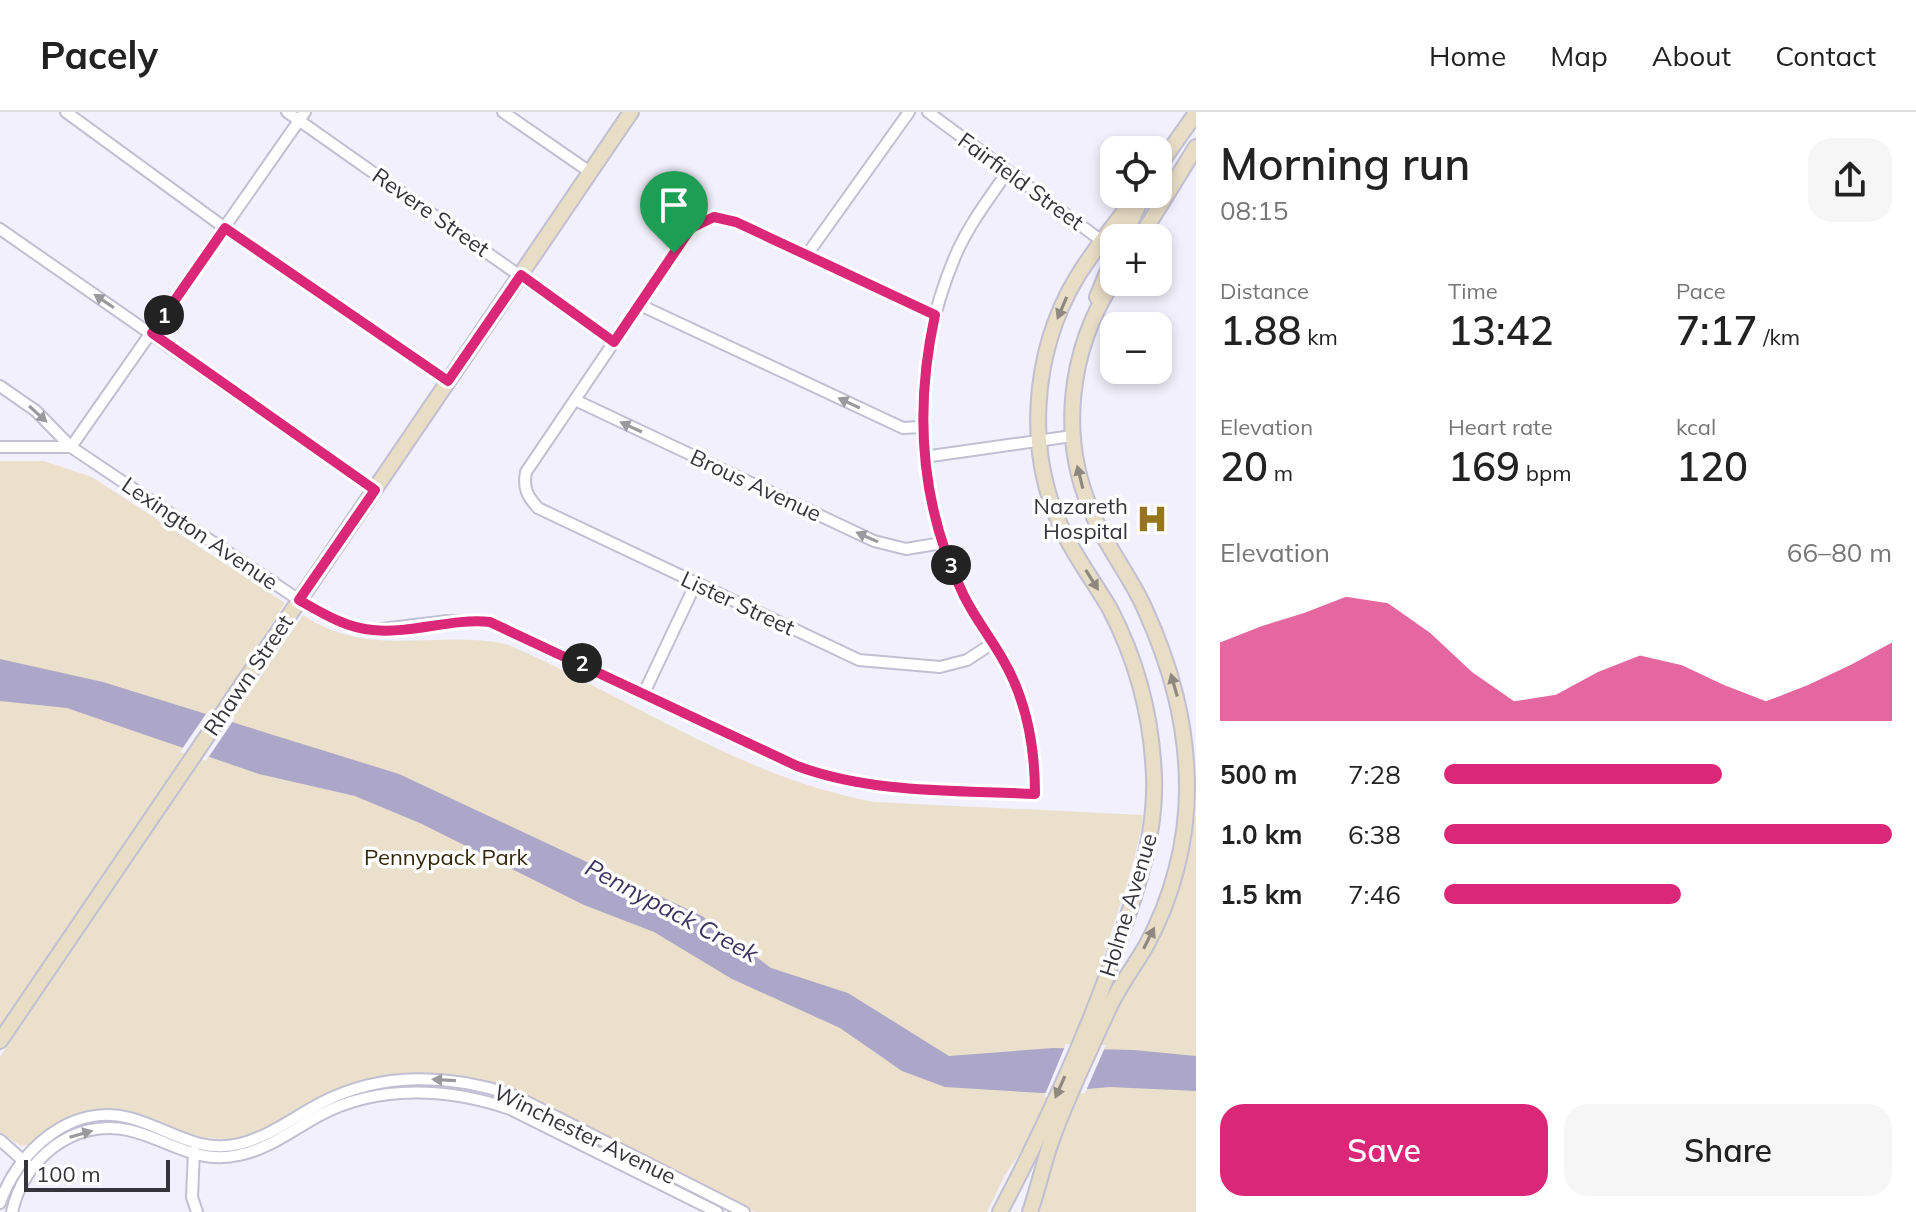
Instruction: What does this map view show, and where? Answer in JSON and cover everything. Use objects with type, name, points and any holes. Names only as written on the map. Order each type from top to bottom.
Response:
[{"type":"main road","name":"Rhawn Street","points":[[0,1041],[631,112]]},
{"type":"main road","points":[[1172,147],[1196,113]]},
{"type":"main road","points":[[1149,224],[1196,148]]},
{"type":"main road","name":"Holme Avenue","points":[[1000,1212],[1051,1124],[1104,1003],[1144,867],[1153,810],[1152,753],[1134,665],[1109,608],[1057,519],[1038,441],[1039,400],[1053,331],[1077,278],[1100,258]]},
{"type":"main road","points":[[1091,324],[1100,290]]},
{"type":"main road","name":"Holme Avenue","points":[[1104,1003],[1164,909],[1180,856],[1187,791],[1185,732],[1172,677],[1144,608],[1088,503],[1072,436],[1076,373],[1091,324],[1106,296]]},
{"type":"main road","name":"Holme Avenue","points":[[1030,1212],[1051,1124]]},
{"type":"street","points":[[66,112],[225,228],[448,381]]},
{"type":"street","name":"Revere Street","points":[[287,112],[302,116],[614,342]]},
{"type":"street","points":[[503,112],[590,172]]},
{"type":"street","points":[[806,256],[909,112]]},
{"type":"street","name":"Fairfield Street","points":[[928,112],[1100,241]]},
{"type":"street","points":[[0,447],[71,447],[302,116]]},
{"type":"street","points":[[993,643],[964,595],[942,543],[921,427],[925,369],[935,315],[954,258],[981,209],[1008,171]]},
{"type":"street","points":[[575,400],[691,228],[714,217],[729,219],[935,315]]},
{"type":"street","points":[[0,229],[375,490]]},
{"type":"street","points":[[640,305],[903,428],[921,427]]},
{"type":"street","name":"Lexington Avenue","points":[[0,386],[36,411],[71,447],[299,600],[343,624],[373,630],[448,621],[490,622],[832,778],[876,786],[1035,794],[1029,725],[1014,682],[993,643]]},
{"type":"street","name":"Lister Street","points":[[575,400],[526,472],[524,484],[528,497],[538,508],[859,660],[940,667],[967,660],[993,643]]},
{"type":"street","name":"Brous Avenue","points":[[575,400],[874,541],[906,549],[942,543]]},
{"type":"street","points":[[924,457],[1072,436]]},
{"type":"street","points":[[644,693],[696,583]]},
{"type":"street","name":"Winchester Avenue","points":[[0,1203],[27,1164],[71,1136],[111,1128],[141,1134],[214,1159],[254,1151],[362,1093],[418,1079],[472,1083],[515,1096],[744,1212]]},
{"type":"street","name":"Winchester Avenue","points":[[362,1093],[417,1092],[479,1098],[563,1135],[717,1212]]},
{"type":"street","points":[[563,1135],[568,1122]]},
{"type":"street","points":[[0,1140],[27,1164]]},
{"type":"street","points":[[194,1150],[192,1197],[197,1212]]},
{"type":"street","points":[[0,1168],[17,1178]]},
{"type":"street","name":"Winchester Avenue","points":[[12,1212],[17,1178]]},
{"type":"green space","name":"Pennypack Park","points":[[0,461],[44,461],[92,477],[285,603],[230,690],[246,698],[303,615],[328,629],[378,640],[453,639],[506,644],[731,755],[825,790],[874,802],[1143,815],[1134,859],[1096,987],[1119,1003],[1147,960],[1168,915],[1183,867],[1193,817],[1196,817],[1196,1212],[1040,1212],[1055,1152],[1035,1131],[1005,1175],[987,1212],[755,1212],[536,1101],[494,1084],[450,1075],[411,1075],[360,1082],[317,1098],[268,1128],[239,1140],[193,1137],[154,1119],[116,1110],[70,1118],[28,1145],[21,1146],[0,1132],[0,1057],[163,816],[150,807],[0,1027]]},
{"type":"water","name":"Pennypack Creek","points":[[0,659],[103,682],[399,774],[702,916],[771,968],[848,993],[949,1056],[1053,1048],[1134,1050],[1196,1056],[1196,1091],[1110,1087],[1042,1093],[945,1087],[902,1071],[840,1028],[732,979],[654,932],[584,905],[422,824],[355,796],[259,774],[67,708],[0,701]]},
{"type":"pier","points":[[208,711],[235,718],[206,761],[180,752]]},
{"type":"pier","points":[[1066,1044],[1106,1045],[1085,1093],[1044,1097]]},
{"type":"place","name":"Nazareth Hospital","points":[[1152,519]]},
{"type":"route","points":[[714,217],[725,218],[935,315],[928,346],[921,413],[930,498],[942,543],[964,595],[1003,660],[1023,702],[1033,748],[1035,794],[876,786],[832,778],[797,766],[490,622],[448,621],[393,630],[343,624],[299,600],[375,490],[152,333],[225,228],[448,381],[521,275],[614,342],[674,253],[691,228],[714,217]]}]
